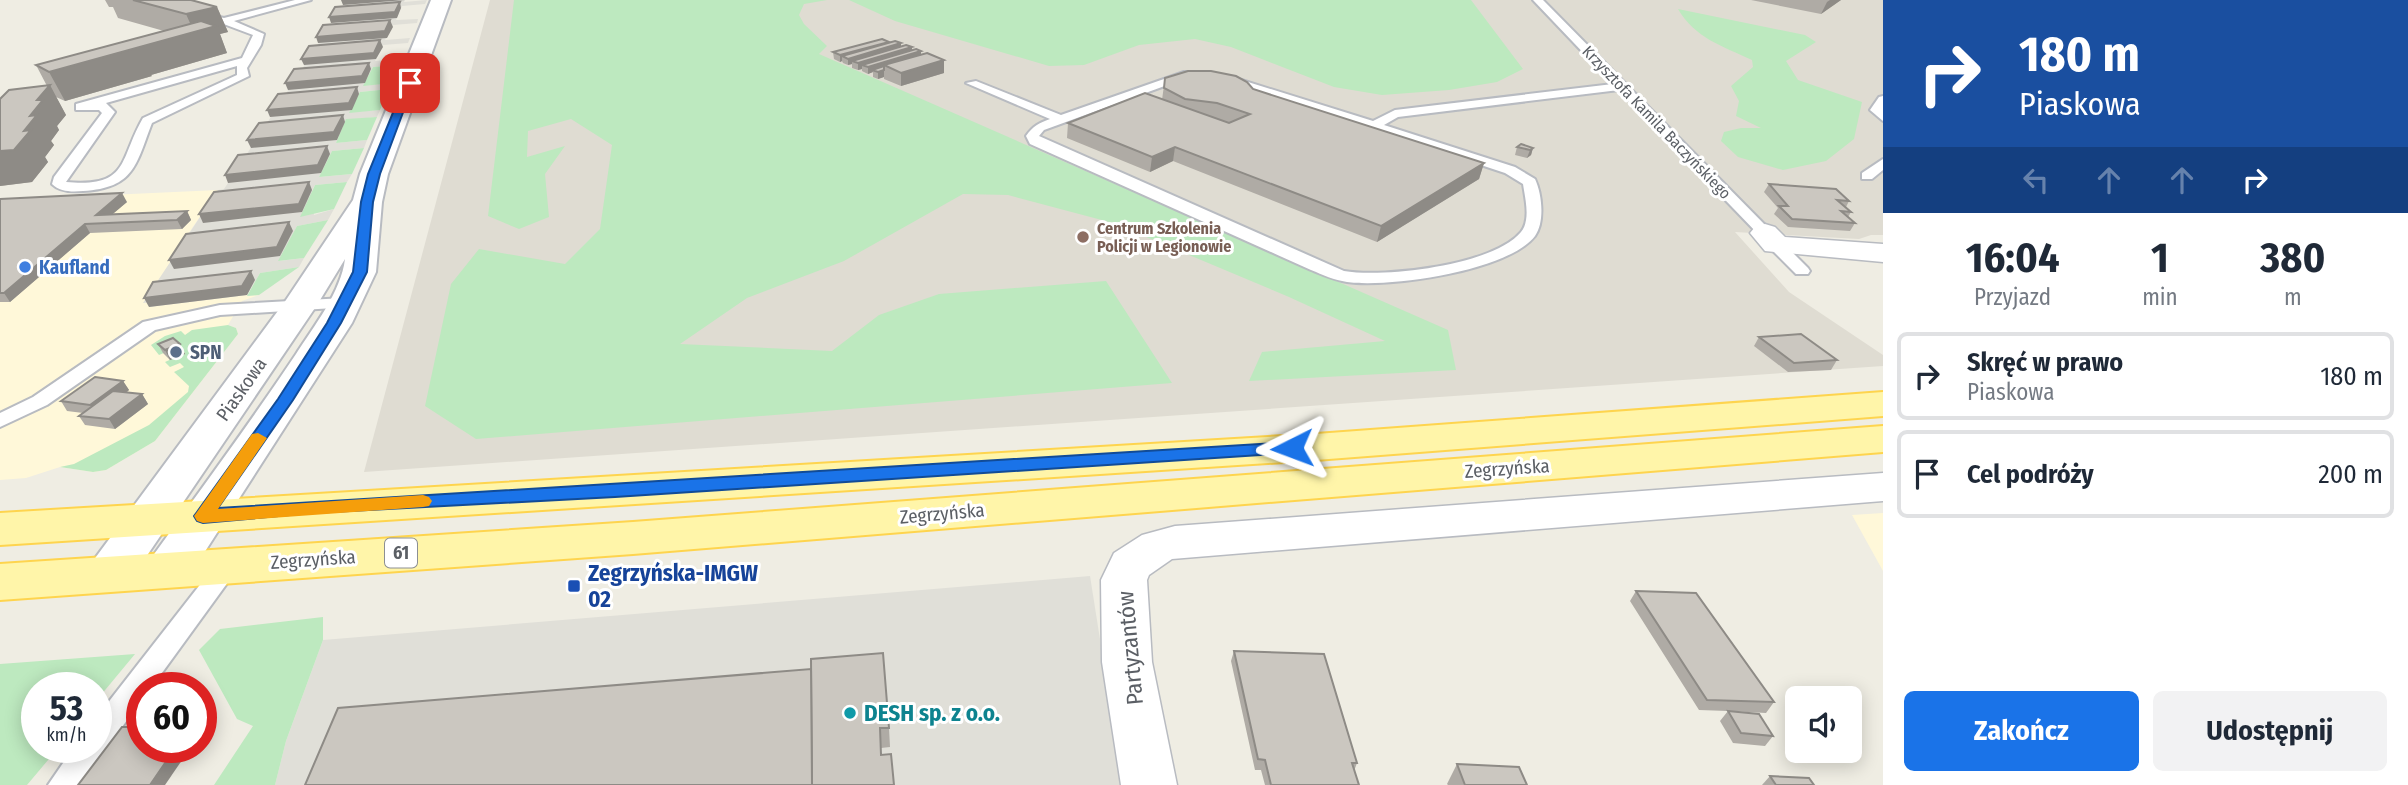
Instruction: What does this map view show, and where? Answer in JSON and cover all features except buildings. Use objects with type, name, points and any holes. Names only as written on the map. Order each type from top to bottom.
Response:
[{"type":"main road","name":"Zegrzyńska","points":[[0,529],[312,507],[615,491],[1320,446],[1883,404]]},
{"type":"main road","name":"Zegrzyńska","points":[[0,582],[633,538],[1883,439]]},
{"type":"street","name":"Piaskowa","points":[[169,569],[285,400],[360,272],[367,202],[374,174],[441,0]]},
{"type":"street","name":"Piaskowa","points":[[110,573],[300,305],[367,202]]},
{"type":"street","points":[[1770,239],[1883,253]]},
{"type":"street","name":"Partyzantów","points":[[1149,785],[1127,662],[1124,580],[1130,565],[1158,546],[1175,542],[1883,487]]},
{"type":"lane","points":[[165,0],[163,2],[169,8],[224,21],[259,34],[256,45],[241,68],[243,76],[240,80],[147,121],[125,173],[90,186],[65,187],[59,184],[61,177],[109,112],[102,106],[80,107],[246,60]]},
{"type":"lane","points":[[224,21],[306,0]]},
{"type":"lane","name":"Krzysztofa Kamila Baczyńskiego","points":[[1538,0],[1802,271]]},
{"type":"lane","points":[[1203,74],[1510,170],[1530,182],[1533,219],[1529,233],[1517,243],[1496,255],[1470,264],[1401,277],[1344,277],[1035,141],[1032,136],[1040,127],[1060,120],[1203,74]]},
{"type":"lane","points":[[972,83],[1060,120]]},
{"type":"lane","points":[[1374,126],[1395,114],[1621,86]]},
{"type":"lane","points":[[1883,100],[1876,110],[1883,117]]},
{"type":"lane","points":[[1867,176],[1883,163]]},
{"type":"lane","points":[[0,421],[40,401],[149,326],[176,318],[266,305],[344,303]]},
{"type":"lane","points":[[112,719],[228,565]]},
{"type":"lane","points":[[62,785],[79,763]]},
{"type":"shaded area","points":[[405,0],[404,2],[427,0],[425,4],[402,6],[396,20],[418,19],[417,23],[393,25],[385,40],[410,38],[408,43],[383,45],[375,61],[401,59],[399,65],[373,67],[364,85],[392,83],[389,89],[360,92],[350,112],[380,110],[377,117],[346,120],[336,143],[367,140],[364,148],[332,151],[319,177],[352,174],[347,182],[315,185],[312,190],[314,215],[334,209],[328,220],[297,226],[279,261],[304,258],[299,267],[260,273],[247,295],[149,307],[151,302],[143,303],[218,190],[224,189],[346,1]]},
{"type":"shaded area","name":"Centrum Szkolenia Policji w Legionowie","points":[[490,0],[1883,0],[1883,235],[1859,239],[1735,232],[1789,292],[1883,355],[1883,366],[364,472]]},
{"type":"shaded area","points":[[218,190],[184,240],[248,296],[259,295],[242,301],[228,325],[236,328],[238,334],[155,441],[106,470],[93,472],[60,467],[26,478],[0,480],[0,200]]},
{"type":"shaded area","points":[[1883,513],[1883,571],[1852,515]]},
{"type":"shaded area","points":[[1090,576],[1123,785],[275,785],[286,741],[323,640]]},
{"type":"green space","points":[[514,0],[827,0],[804,4],[799,15],[804,24],[827,46],[819,54],[1448,330],[1456,370],[1249,381],[1262,352],[1385,341],[1289,297],[1113,223],[1008,195],[963,194],[844,261],[747,298],[680,344],[832,351],[879,315],[939,294],[1106,281],[1172,383],[476,439],[425,406],[451,284],[479,249],[565,264],[600,229],[612,145],[571,119],[528,131],[527,157],[565,146],[545,174],[549,217],[519,229],[488,216]]},
{"type":"green space","points":[[849,0],[1471,0],[1523,69],[1497,82],[1449,90],[1382,95],[1334,87],[1231,47],[1195,39],[1139,45],[1084,65],[1049,66],[895,21]]},
{"type":"green space","points":[[1678,9],[1805,35],[1816,42],[1786,61],[1798,80],[1862,102],[1854,139],[1826,161],[1783,170],[1738,157],[1721,141],[1724,132],[1741,128],[1761,128],[1736,116],[1739,101],[1731,86],[1753,67],[1752,60],[1701,34]]},
{"type":"green space","points":[[399,65],[392,83],[363,86],[373,67]]},
{"type":"green space","points":[[389,89],[380,110],[349,113],[360,92]]},
{"type":"green space","points":[[377,117],[367,140],[336,143],[346,119]]},
{"type":"green space","points":[[364,148],[352,174],[319,177],[332,151]]},
{"type":"green space","points":[[347,182],[334,209],[300,217],[315,185]]},
{"type":"green space","points":[[328,220],[304,258],[278,261],[297,226]]},
{"type":"green space","points":[[299,267],[259,295],[247,296],[260,273]]},
{"type":"green space","points":[[228,325],[236,328],[238,334],[155,441],[106,470],[93,472],[60,467],[74,464],[149,425],[188,392],[189,386],[174,372],[184,367],[180,363],[170,367],[165,362],[185,353],[178,347],[159,355],[151,345],[165,336],[181,331],[185,335],[192,330]]},
{"type":"green space","points":[[323,617],[323,640],[286,741],[275,785],[214,785],[253,726],[237,719],[217,683],[217,672],[211,672],[199,650],[220,629]]},
{"type":"green space","points":[[135,654],[112,682],[112,672],[21,672],[21,763],[46,763],[27,785],[0,785],[0,664]]},
{"type":"slow traffic","points":[[258,438],[203,516],[423,501]]},
{"type":"place","name":"Centrum Szkolenia Policji w Legionowie","points":[[1083,237]]},
{"type":"place","name":"Kaufland","points":[[25,267]]},
{"type":"place","name":"SPN","points":[[176,352]]},
{"type":"place","name":"Zegrzyńska-IMGW 02","points":[[574,586]]},
{"type":"place","name":"DESH sp. z o.o.","points":[[850,713]]},
{"type":"route","points":[[410,83],[374,174],[367,202],[360,272],[334,323],[285,400],[203,516],[312,507],[615,491],[1097,458],[1292,448]]}]
